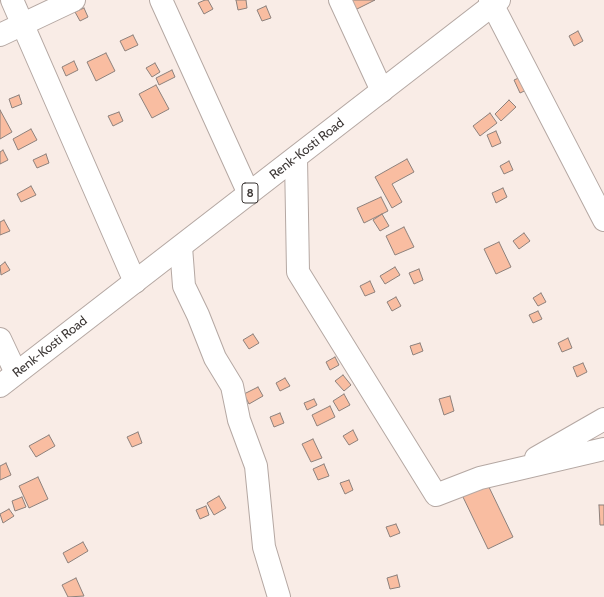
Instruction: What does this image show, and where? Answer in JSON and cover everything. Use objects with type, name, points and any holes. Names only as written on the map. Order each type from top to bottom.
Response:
[{"type":"street","points":[[12,0],[135,282]]},
{"type":"street","points":[[0,35],[74,0]]},
{"type":"street","points":[[161,0],[249,194]]},
{"type":"street","points":[[340,0],[382,91]]},
{"type":"street","points":[[494,2],[604,220]]},
{"type":"street","name":"Renk-Kosti Road","points":[[8,380],[296,158],[494,2]]},
{"type":"street","points":[[296,158],[298,272],[436,495],[480,478],[604,449]]},
{"type":"street","points":[[180,247],[184,286],[198,315],[215,358],[232,386],[239,420],[256,466],[264,547],[279,597]]},
{"type":"street","points":[[0,339],[8,380]]},
{"type":"street","points":[[515,470],[604,419]]},
{"type":"building","points":[[208,0],[213,9],[204,14],[198,3]]},
{"type":"building","points":[[236,0],[246,0],[247,8],[238,10]]},
{"type":"building","points":[[349,0],[375,0],[355,10]]},
{"type":"building","points":[[266,6],[271,18],[262,21],[257,10]]},
{"type":"building","points":[[84,8],[88,17],[80,21],[75,12]]},
{"type":"building","points":[[578,31],[583,41],[574,46],[569,36]]},
{"type":"building","points":[[133,35],[138,45],[125,51],[120,41]]},
{"type":"building","points":[[106,53],[115,71],[96,81],[87,62]]},
{"type":"building","points":[[74,61],[78,70],[66,76],[62,67]]},
{"type":"building","points":[[155,63],[160,72],[152,77],[146,68]]},
{"type":"building","points":[[172,70],[175,77],[159,85],[156,78]]},
{"type":"building","points":[[528,74],[533,87],[520,93],[514,80]]},
{"type":"building","points":[[156,85],[169,109],[152,118],[139,94]]},
{"type":"building","points":[[19,95],[22,104],[12,108],[9,99]]},
{"type":"building","points":[[509,100],[516,107],[501,121],[495,114]]},
{"type":"building","points":[[0,110],[12,132],[0,139]]},
{"type":"building","points":[[119,112],[123,121],[113,126],[108,116]]},
{"type":"building","points":[[490,113],[497,123],[480,136],[473,126]]},
{"type":"building","points":[[31,129],[37,140],[18,150],[13,139]]},
{"type":"building","points":[[496,131],[501,143],[492,147],[487,135]]},
{"type":"building","points":[[3,150],[8,160],[0,164],[0,152]]},
{"type":"building","points":[[46,154],[49,163],[37,168],[33,160]]},
{"type":"building","points":[[407,159],[414,172],[392,184],[402,202],[392,208],[375,177]]},
{"type":"building","points":[[509,161],[513,170],[504,174],[500,166]]},
{"type":"building","points":[[31,186],[36,195],[21,202],[17,194]]},
{"type":"building","points":[[503,188],[507,197],[496,203],[492,193]]},
{"type":"building","points":[[381,197],[388,211],[364,223],[357,208]]},
{"type":"building","points":[[382,214],[389,226],[380,231],[373,220]]},
{"type":"building","points":[[4,220],[10,231],[0,235],[0,222]]},
{"type":"building","points":[[404,227],[414,247],[395,255],[386,236]]},
{"type":"building","points":[[524,233],[530,241],[519,249],[513,241]]},
{"type":"building","points":[[499,242],[511,267],[496,274],[484,249]]},
{"type":"building","points":[[5,262],[10,270],[1,275],[0,266]]},
{"type":"building","points":[[395,267],[400,275],[385,284],[380,276]]},
{"type":"building","points":[[419,269],[423,280],[414,284],[409,273]]},
{"type":"building","points":[[370,281],[375,292],[365,296],[360,286]]},
{"type":"building","points":[[541,293],[546,302],[538,306],[533,298]]},
{"type":"building","points":[[396,297],[401,306],[392,311],[387,302]]},
{"type":"building","points":[[538,311],[542,319],[533,323],[529,315]]},
{"type":"building","points":[[253,334],[259,343],[249,349],[243,340]]},
{"type":"building","points":[[568,338],[572,348],[562,352],[558,343]]},
{"type":"building","points":[[420,343],[423,351],[413,355],[410,346]]},
{"type":"building","points":[[335,357],[339,365],[330,370],[326,362]]},
{"type":"building","points":[[583,363],[587,372],[577,377],[573,367]]},
{"type":"building","points":[[343,375],[351,385],[344,391],[335,381]]},
{"type":"building","points":[[285,378],[290,386],[280,391],[276,383]]},
{"type":"building","points":[[258,387],[263,396],[249,404],[244,394]]},
{"type":"building","points":[[344,394],[350,405],[339,411],[333,401]]},
{"type":"building","points":[[450,396],[454,411],[444,415],[439,399]]},
{"type":"building","points":[[314,399],[317,405],[307,410],[304,403]]},
{"type":"building","points":[[330,406],[335,417],[317,426],[312,415]]},
{"type":"building","points":[[280,413],[284,423],[274,427],[270,417]]},
{"type":"building","points":[[353,430],[358,440],[349,445],[343,436]]},
{"type":"building","points":[[138,432],[142,443],[132,447],[127,437]]},
{"type":"building","points":[[49,435],[55,446],[36,457],[29,446]]},
{"type":"building","points":[[313,439],[322,458],[311,462],[302,444]]},
{"type":"building","points":[[6,463],[11,475],[0,480],[0,466]]},
{"type":"building","points":[[324,464],[329,476],[318,480],[313,469]]},
{"type":"building","points":[[38,477],[48,499],[29,508],[19,486]]},
{"type":"building","points":[[349,480],[353,490],[345,494],[340,483]]},
{"type":"building","points":[[487,483],[513,537],[488,549],[462,495]]},
{"type":"building","points":[[219,496],[226,508],[214,515],[207,503]]},
{"type":"building","points":[[22,497],[26,507],[15,511],[12,501]]},
{"type":"building","points":[[599,505],[604,505],[604,525],[600,525]]},
{"type":"building","points":[[206,506],[209,515],[200,519],[196,510]]},
{"type":"building","points":[[9,509],[14,516],[3,523],[0,514]]},
{"type":"building","points":[[396,524],[400,533],[390,537],[386,527]]},
{"type":"building","points":[[83,542],[88,551],[68,563],[63,553]]},
{"type":"building","points":[[397,575],[400,587],[390,589],[387,578]]},
{"type":"building","points":[[76,578],[84,596],[68,597],[62,585]]}]
